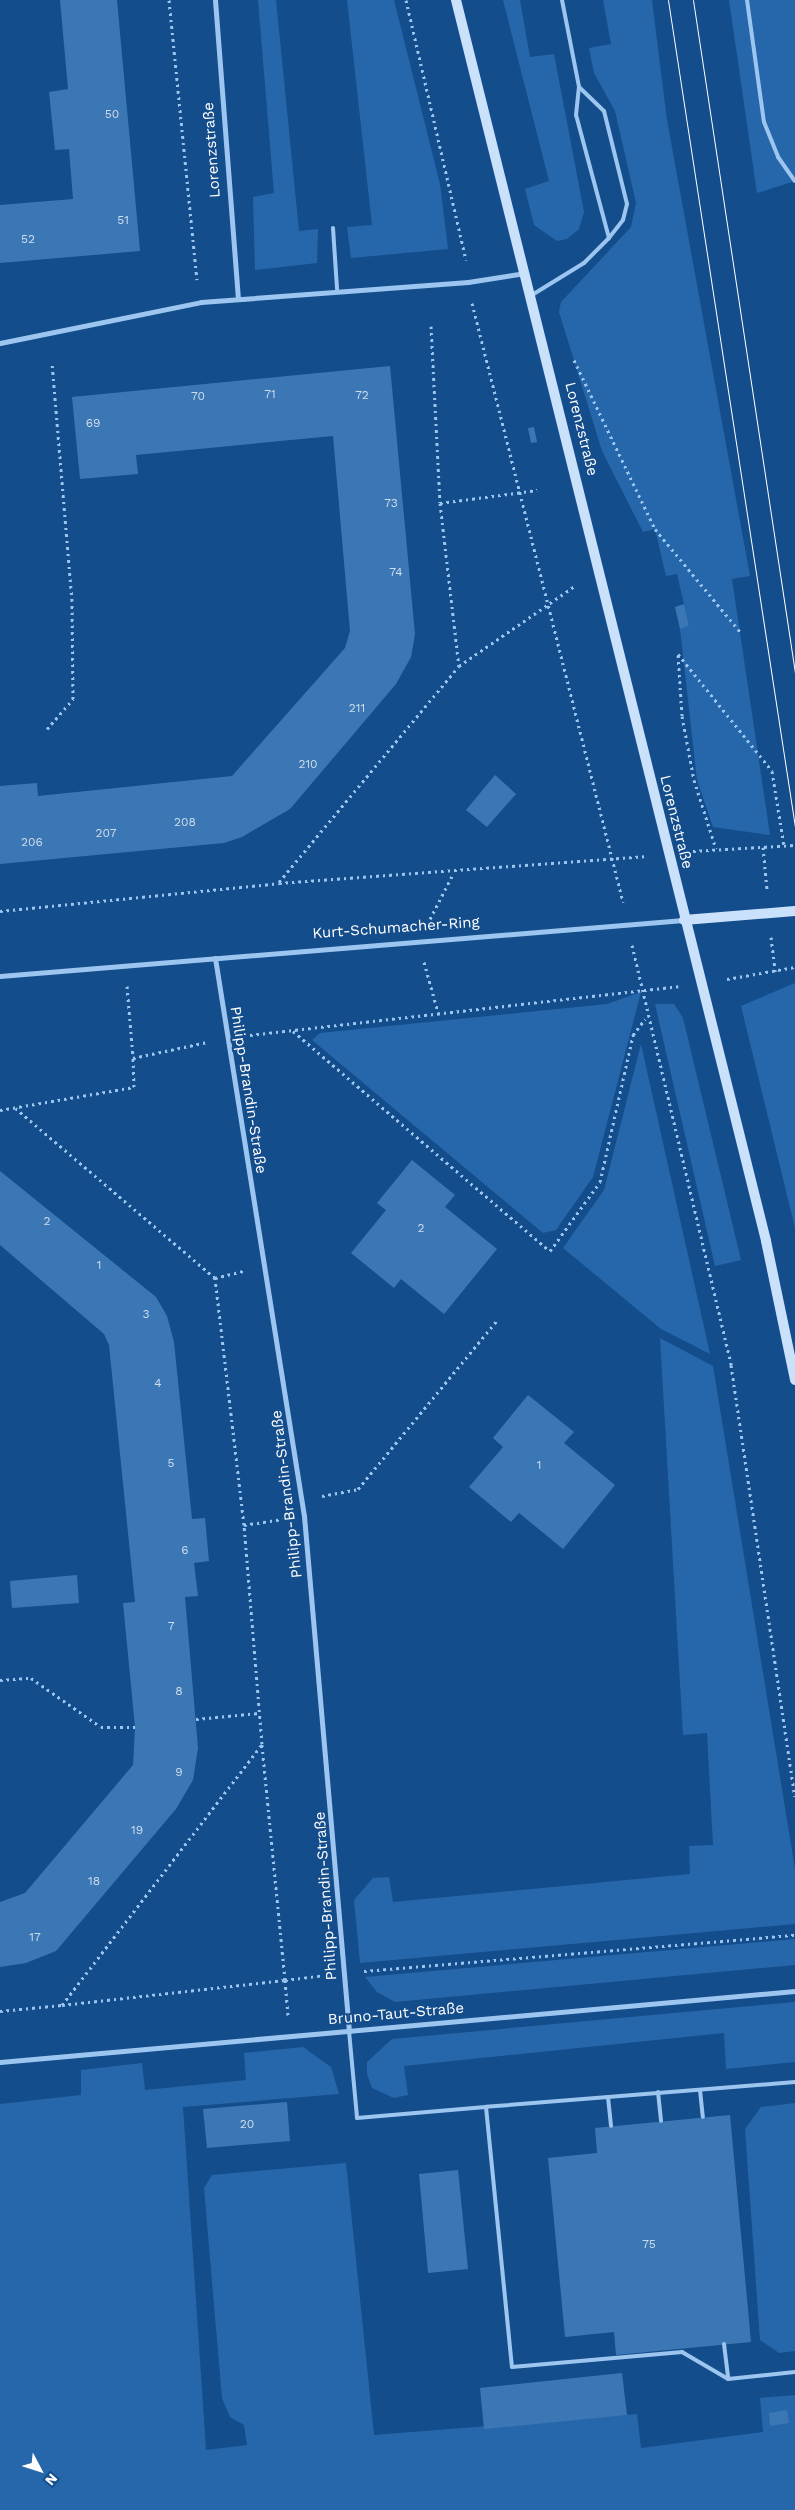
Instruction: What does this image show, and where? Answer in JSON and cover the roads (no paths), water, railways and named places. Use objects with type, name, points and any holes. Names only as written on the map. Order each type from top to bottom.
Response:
[{"type":"street","name":"Lorenzstraße","points":[[215,0],[238,298]]},
{"type":"street","name":"Lorenzstraße","points":[[456,0],[532,295],[684,920],[766,1241],[795,1380]]},
{"type":"street","points":[[0,343],[201,302],[337,289],[468,282],[526,272]]},
{"type":"street","name":"Kurt-Schumacher-Ring","points":[[0,976],[795,911]]},
{"type":"street","name":"Philipp-Brandin-Straße","points":[[214,958],[302,1500],[349,2031]]},
{"type":"street","name":"Bruno-Taut-Straße","points":[[0,2062],[795,1991]]},
{"type":"lane","points":[[562,0],[579,86],[576,115],[609,238]]},
{"type":"lane","points":[[747,0],[764,122],[778,157],[795,181]]},
{"type":"lane","points":[[532,295],[584,263],[609,238],[623,220],[627,204],[604,112],[579,86]]},
{"type":"lane","points":[[332,228],[337,289]]},
{"type":"lane","points":[[349,2031],[357,2118],[795,2082]]},
{"type":"lane","points":[[700,2090],[703,2117]]},
{"type":"lane","points":[[658,2092],[661,2121]]},
{"type":"lane","points":[[608,2097],[611,2126]]},
{"type":"lane","points":[[486,2107],[512,2367],[682,2350],[728,2379],[795,2372]]},
{"type":"lane","points":[[724,2344],[728,2379]]},
{"type":"tram line","points":[[668,0],[795,827]]},
{"type":"tram line","points":[[693,0],[795,673]]}]
